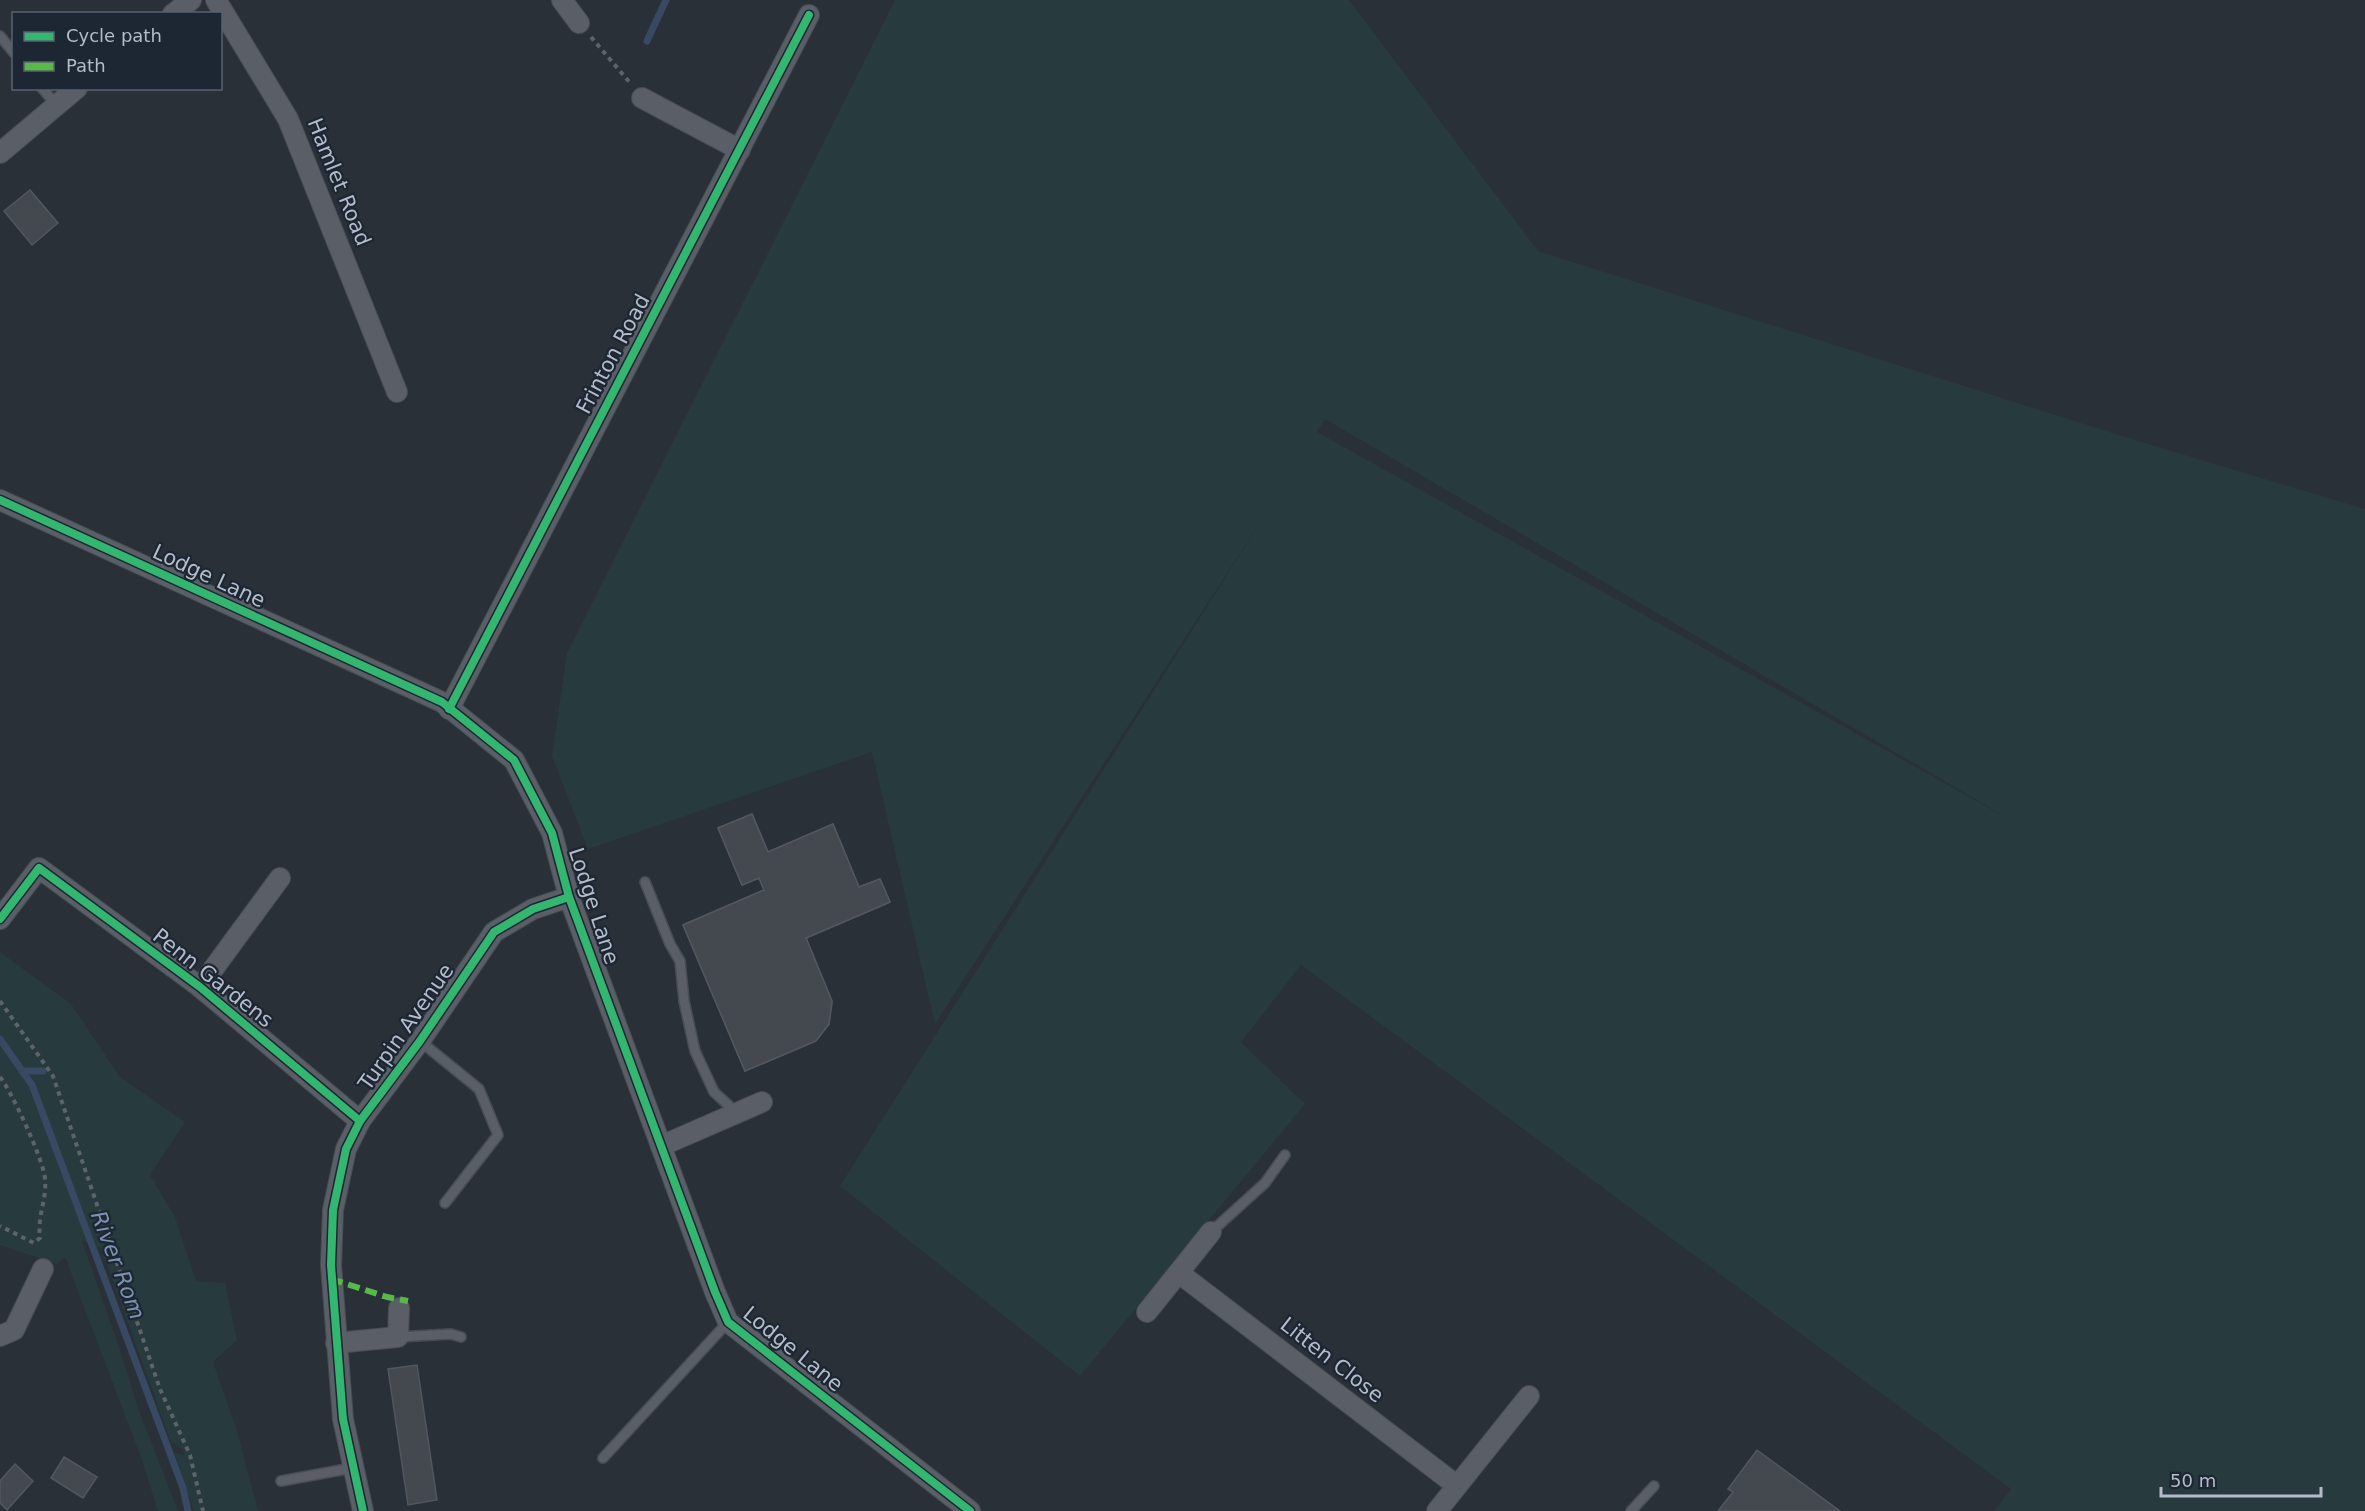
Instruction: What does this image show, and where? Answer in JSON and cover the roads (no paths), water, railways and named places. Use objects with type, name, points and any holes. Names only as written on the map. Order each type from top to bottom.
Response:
[{"type":"street","points":[[176,12],[191,0]]},
{"type":"street","name":"Hamlet Road","points":[[216,0],[288,119],[398,392]]},
{"type":"street","points":[[562,0],[579,23]]},
{"type":"street","name":"Frinton Road","points":[[449,709],[809,15]]},
{"type":"street","points":[[3,147],[75,90]]},
{"type":"street","points":[[642,98],[740,150]]},
{"type":"street","name":"Lodge Lane","points":[[0,500],[442,702],[514,760],[552,833],[569,897],[728,1322],[970,1511]]},
{"type":"street","name":"Penn Gardens","points":[[0,919],[39,868],[200,987],[360,1121]]},
{"type":"street","points":[[200,987],[280,878]]},
{"type":"street","name":"Turpin Avenue","points":[[363,1511],[343,1419],[330,1265],[333,1210],[346,1149],[360,1121],[420,1041],[494,932],[533,909],[569,897]]},
{"type":"street","points":[[661,1146],[762,1102]]},
{"type":"street","points":[[1147,1312],[1210,1232]]},
{"type":"street","points":[[0,1336],[14,1330],[43,1269]]},
{"type":"street","name":"Litten Close","points":[[1179,1272],[1456,1485]]},
{"type":"street","points":[[336,1343],[398,1337],[399,1308]]},
{"type":"street","points":[[1437,1511],[1529,1396]]},
{"type":"lane","points":[[0,36],[12,51]]},
{"type":"lane","points":[[44,90],[56,105]]},
{"type":"lane","points":[[645,882],[659,919],[680,961],[684,1001],[695,1051],[714,1092],[737,1113]]},
{"type":"lane","points":[[420,1041],[479,1089],[498,1135],[445,1203]]},
{"type":"lane","points":[[1210,1232],[1265,1183],[1285,1155]]},
{"type":"lane","points":[[603,1458],[728,1322]]},
{"type":"lane","points":[[398,1337],[451,1334],[461,1337]]},
{"type":"lane","points":[[281,1481],[352,1468]]},
{"type":"lane","points":[[1631,1511],[1654,1486]]},
{"type":"waterway","points":[[647,41],[666,0]]},
{"type":"waterway","name":"River Rom","points":[[0,1039],[32,1085],[183,1488],[188,1511]]},
{"type":"waterway","points":[[22,1071],[43,1071]]}]
